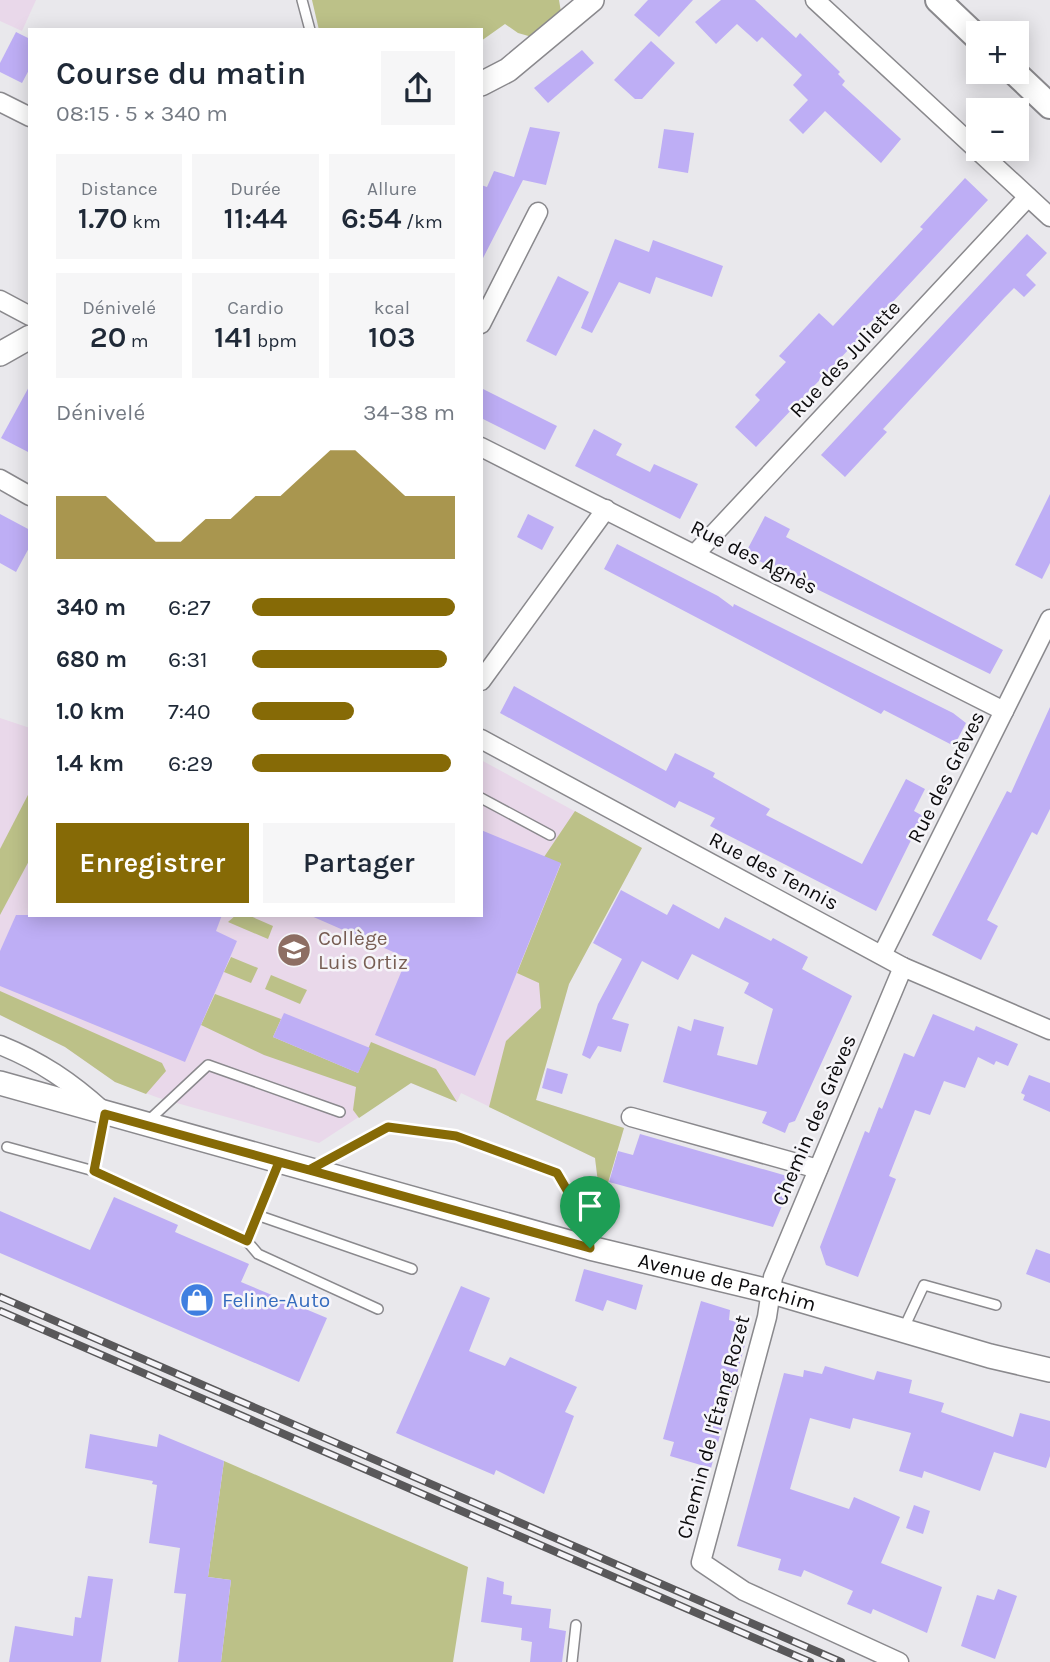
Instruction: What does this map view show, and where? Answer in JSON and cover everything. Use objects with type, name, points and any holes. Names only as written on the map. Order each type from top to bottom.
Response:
[{"type":"main road","points":[[938,0],[966,27]]},
{"type":"main road","points":[[1027,84],[1050,106]]},
{"type":"street","points":[[483,83],[508,70],[592,0]]},
{"type":"street","points":[[815,0],[1050,217]]},
{"type":"street","points":[[0,102],[28,116]]},
{"type":"street","name":"Rue des Juliette","points":[[696,553],[1028,197]]},
{"type":"street","points":[[483,320],[538,212]]},
{"type":"street","points":[[0,300],[28,315]]},
{"type":"street","points":[[0,354],[28,338]]},
{"type":"street","name":"Rue des Agnès","points":[[483,448],[696,553],[1004,711]]},
{"type":"street","points":[[0,479],[28,495]]},
{"type":"street","points":[[483,678],[606,509]]},
{"type":"street","name":"Rue des Grèves","points":[[882,955],[1050,619]]},
{"type":"street","name":"Rue des Tennis","points":[[483,740],[903,967],[1050,1030]]},
{"type":"street","name":"Chemin des Grèves","points":[[769,1292],[903,967]]},
{"type":"street","points":[[0,1045],[38,1061],[79,1089],[105,1114]]},
{"type":"street","name":"Avenue de Parchim","points":[[0,1083],[590,1248],[769,1292],[1050,1370]]},
{"type":"street","points":[[631,1117],[818,1169]]},
{"type":"street","name":"Chemin de l'Étang Rozet","points":[[769,1292],[767,1317],[701,1562],[744,1591],[899,1662]]},
{"type":"lane","points":[[302,0],[309,28]]},
{"type":"lane","points":[[483,800],[550,835]]},
{"type":"lane","points":[[144,1124],[208,1065],[340,1112]]},
{"type":"lane","points":[[94,1171],[105,1114]]},
{"type":"lane","points":[[309,1170],[388,1127],[456,1136],[557,1173],[588,1226],[590,1248]]},
{"type":"lane","points":[[7,1147],[94,1171],[247,1241],[258,1254],[378,1309]]},
{"type":"lane","points":[[247,1241],[279,1162]]},
{"type":"lane","points":[[257,1215],[412,1269]]},
{"type":"lane","points":[[902,1331],[924,1285],[996,1305]]},
{"type":"lane","points":[[572,1662],[576,1625]]},
{"type":"shaded area","points":[[0,0],[36,0],[22,31],[0,21]]},
{"type":"shaded area","name":"Collège Luis Ortiz","points":[[0,718],[28,727],[28,917],[483,917],[483,761],[642,848],[569,984],[536,1100],[624,1128],[601,1207],[595,1158],[461,1093],[457,1102],[411,1083],[319,1143],[159,1098],[115,1082],[65,1047],[0,1015]]},
{"type":"green space","points":[[312,0],[559,0],[561,12],[532,37],[518,33],[505,24],[483,40],[483,28],[319,28]]},
{"type":"green space","points":[[28,795],[28,863],[0,915],[0,849]]},
{"type":"green space","points":[[575,811],[642,848],[569,984],[536,1100],[624,1128],[601,1207],[595,1158],[489,1107],[506,1041],[541,1008],[539,983],[517,973],[561,864],[544,857]]},
{"type":"green space","points":[[234,917],[253,917],[273,926],[268,939],[228,922]]},
{"type":"green space","points":[[231,957],[258,968],[251,983],[224,972]]},
{"type":"green space","points":[[271,975],[307,990],[300,1004],[265,989]]},
{"type":"green space","points":[[0,991],[162,1063],[166,1071],[146,1094],[115,1082],[65,1047],[0,1015]]},
{"type":"green space","points":[[215,994],[281,1019],[273,1037],[358,1073],[371,1042],[436,1069],[457,1102],[411,1083],[359,1118],[353,1110],[356,1087],[264,1055],[201,1025]]},
{"type":"green space","points":[[224,1461],[468,1567],[453,1662],[221,1662],[231,1580],[208,1577]]},
{"type":"building","points":[[648,0],[693,0],[659,37],[634,15]]},
{"type":"building","points":[[721,0],[755,0],[796,38],[800,33],[840,72],[838,74],[845,81],[842,85],[901,139],[881,163],[825,111],[803,134],[789,120],[808,100],[793,85],[802,75],[762,37],[757,42],[737,24],[716,44],[695,22]]},
{"type":"building","points":[[16,32],[28,38],[28,72],[22,83],[0,72],[0,63]]},
{"type":"building","points":[[651,41],[675,63],[642,99],[635,99],[614,80]]},
{"type":"building","points":[[582,50],[594,63],[548,103],[534,88]]},
{"type":"building","points":[[530,127],[560,132],[546,185],[523,180],[483,258],[483,186],[487,187],[494,171],[514,177]]},
{"type":"building","points":[[664,129],[694,133],[688,173],[658,168]]},
{"type":"building","points":[[965,178],[988,200],[887,308],[860,331],[863,333],[851,347],[756,447],[735,427],[760,400],[755,395],[786,362],[779,356],[819,313],[833,326],[923,229],[920,227]]},
{"type":"building","points":[[1027,234],[1047,253],[1026,275],[1036,285],[1024,297],[1014,288],[1005,297],[883,429],[887,432],[845,477],[821,455]]},
{"type":"building","points":[[615,239],[649,252],[653,240],[723,266],[712,297],[656,277],[650,294],[619,282],[592,333],[581,328]]},
{"type":"building","points":[[558,276],[589,292],[556,356],[526,341]]},
{"type":"building","points":[[28,389],[28,452],[1,438]]},
{"type":"building","points":[[483,389],[557,426],[545,450],[483,419]]},
{"type":"building","points":[[594,429],[622,444],[616,455],[650,472],[654,464],[698,484],[680,519],[575,466]]},
{"type":"building","points":[[1050,494],[1050,563],[1042,579],[1015,565]]},
{"type":"building","points":[[0,514],[28,529],[28,550],[16,572],[0,563]]},
{"type":"building","points":[[528,514],[554,527],[542,550],[517,537]]},
{"type":"building","points":[[765,516],[790,529],[786,537],[1003,650],[990,674],[745,554]]},
{"type":"building","points":[[617,544],[718,596],[733,607],[734,604],[953,713],[966,723],[954,746],[884,710],[881,714],[604,569]]},
{"type":"building","points":[[514,686],[666,771],[675,753],[715,773],[713,777],[770,809],[766,815],[862,864],[906,779],[925,789],[914,811],[923,816],[876,911],[710,826],[715,818],[679,801],[675,808],[500,713]]},
{"type":"building","points":[[1050,707],[1050,809],[1037,835],[1032,832],[987,920],[998,926],[981,960],[932,935],[1007,791],[1011,793]]},
{"type":"building","points":[[483,831],[561,863],[475,1076],[375,1035],[407,958],[314,917],[483,917]]},
{"type":"building","points":[[621,890],[667,915],[673,904],[719,929],[725,917],[771,941],[773,938],[808,957],[802,969],[852,996],[795,1121],[789,1123],[785,1133],[762,1123],[767,1112],[663,1082],[678,1026],[691,1031],[694,1019],[724,1027],[717,1055],[757,1065],[773,1009],[744,993],[749,983],[692,954],[678,980],[642,961],[612,1019],[629,1024],[621,1052],[598,1046],[590,1059],[582,1055],[598,1004],[622,959],[593,943]]},
{"type":"building","points":[[16,915],[221,917],[216,931],[237,941],[185,1062],[0,986],[0,951]]},
{"type":"building","points":[[284,1013],[370,1048],[358,1073],[273,1037]]},
{"type":"building","points":[[933,1014],[974,1031],[976,1026],[1018,1044],[1008,1066],[996,1061],[994,1065],[978,1057],[965,1088],[944,1081],[930,1115],[915,1110],[889,1176],[896,1179],[858,1277],[826,1265],[820,1247],[865,1131],[869,1133],[879,1107],[882,1109],[904,1053],[914,1057]]},
{"type":"building","points":[[547,1068],[568,1074],[562,1094],[542,1088]]},
{"type":"building","points":[[1029,1075],[1050,1083],[1050,1112],[1023,1100],[1025,1095],[1021,1093]]},
{"type":"building","points":[[640,1134],[794,1178],[773,1227],[609,1182],[618,1151],[633,1155]]},
{"type":"building","name":"Feline-Auto","points":[[114,1197],[178,1225],[175,1232],[249,1264],[241,1282],[327,1318],[299,1382],[0,1253],[0,1211],[90,1250]]},
{"type":"building","points":[[1036,1249],[1050,1254],[1050,1283],[1026,1274]]},
{"type":"building","points":[[584,1269],[643,1285],[636,1310],[607,1300],[603,1311],[575,1301]]},
{"type":"building","points":[[461,1286],[490,1298],[469,1351],[505,1366],[510,1357],[577,1387],[565,1412],[574,1416],[544,1494],[496,1470],[494,1475],[396,1433]]},
{"type":"building","points":[[701,1301],[730,1310],[729,1320],[745,1324],[747,1337],[711,1468],[670,1456],[674,1442],[663,1439]]},
{"type":"building","points":[[825,1366],[874,1380],[877,1371],[912,1380],[909,1393],[944,1403],[941,1412],[1013,1437],[1020,1413],[1050,1421],[1050,1456],[1046,1468],[994,1452],[980,1491],[924,1471],[922,1478],[899,1471],[911,1433],[853,1418],[850,1429],[810,1418],[790,1489],[849,1509],[854,1497],[900,1517],[881,1563],[942,1587],[927,1633],[873,1609],[871,1614],[847,1604],[853,1591],[804,1570],[801,1577],[778,1570],[781,1559],[737,1546],[784,1373],[803,1377],[804,1370],[822,1374]]},
{"type":"building","points":[[90,1434],[157,1447],[159,1434],[224,1461],[208,1577],[231,1580],[221,1662],[178,1662],[186,1594],[174,1593],[180,1548],[149,1543],[157,1485],[152,1484],[153,1481],[85,1468]]},
{"type":"building","points":[[914,1505],[930,1511],[923,1534],[906,1528]]},
{"type":"building","points":[[88,1576],[113,1579],[101,1662],[9,1662],[15,1626],[73,1636],[75,1617],[81,1618]]},
{"type":"building","points":[[487,1577],[504,1582],[503,1594],[512,1596],[511,1604],[551,1609],[549,1628],[566,1631],[562,1662],[530,1662],[532,1642],[521,1640],[522,1628],[481,1622]]},
{"type":"building","points":[[998,1589],[1017,1596],[995,1659],[961,1646],[977,1595],[994,1600]]},
{"type":"railway","points":[[0,1297],[841,1662]]},
{"type":"railway","points":[[0,1311],[810,1662]]},
{"type":"place","name":"Collège Luis Ortiz","points":[[294,950]]},
{"type":"place","name":"Feline-Auto","points":[[197,1300]]},
{"type":"route","points":[[590,1248],[279,1162],[144,1124],[105,1114],[97,1147],[94,1171],[247,1241],[279,1162],[309,1170],[388,1127],[456,1136],[557,1173],[588,1226],[590,1248]]}]
